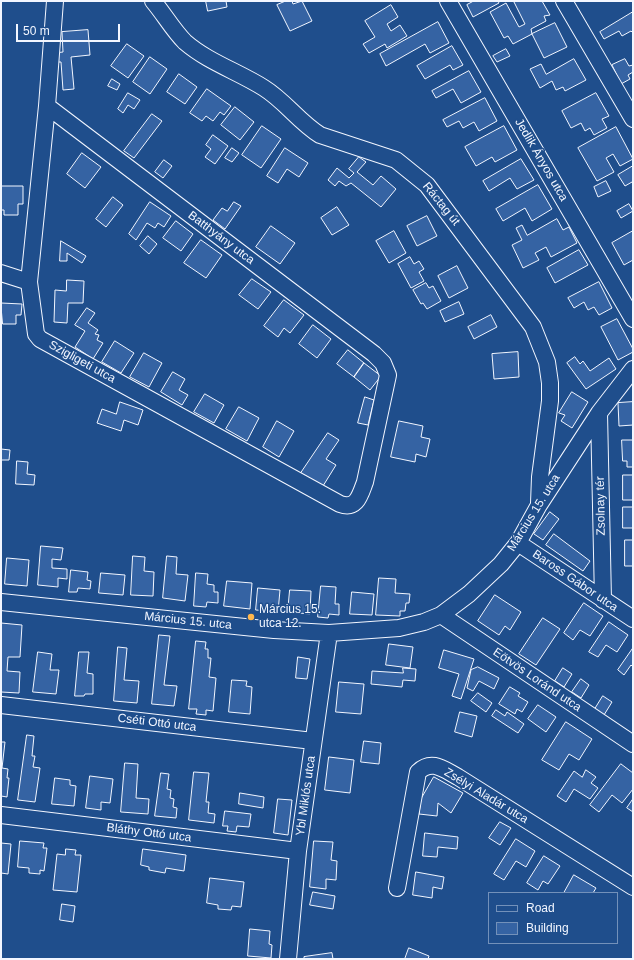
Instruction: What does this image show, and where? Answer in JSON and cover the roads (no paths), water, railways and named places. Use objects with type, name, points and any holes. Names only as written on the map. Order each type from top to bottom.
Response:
[{"type":"street","name":"Szigligeti utca","points":[[55,1],[47,106],[30,282],[36,334],[40,339],[340,504],[347,507],[353,505],[359,499]]},
{"type":"street","name":"Ráctag út","points":[[153,1],[185,41],[198,51],[264,88],[286,105],[309,128],[320,135],[396,160],[428,185],[533,327],[542,345],[547,362],[550,401],[540,477],[539,505]]},
{"type":"street","name":"Jedlik Ányos utca","points":[[448,1],[633,319]]},
{"type":"street","points":[[564,1],[633,119]]},
{"type":"street","name":"Batthyány utca","points":[[47,106],[374,354],[383,363],[388,375],[366,482],[359,499]]},
{"type":"street","points":[[1,273],[30,282]]},
{"type":"street","name":"Március 15. utca","points":[[1,602],[266,629],[329,633],[399,628],[424,622],[441,615],[483,581],[518,543],[539,505],[598,413],[633,369]]},
{"type":"street","name":"Zsolnay tér","points":[[598,413],[602,600]]},
{"type":"street","name":"Baross Gábor utca","points":[[518,543],[602,600],[633,619]]},
{"type":"street","name":"Eötvös Loránd utca","points":[[441,615],[633,744]]},
{"type":"street","name":"Ybl Miklós utca","points":[[288,959],[298,851],[329,633]]},
{"type":"street","name":"Cséti Ottó utca","points":[[1,705],[313,740]]},
{"type":"street","name":"Zsélyi Aladár utca","points":[[397,888],[418,772],[424,766],[432,765],[458,777],[633,887]]},
{"type":"street","name":"Bláthy Ottó utca","points":[[1,815],[298,851]]},
{"type":"place","name":"Március 15. utca 12.","points":[[251,617]]}]
